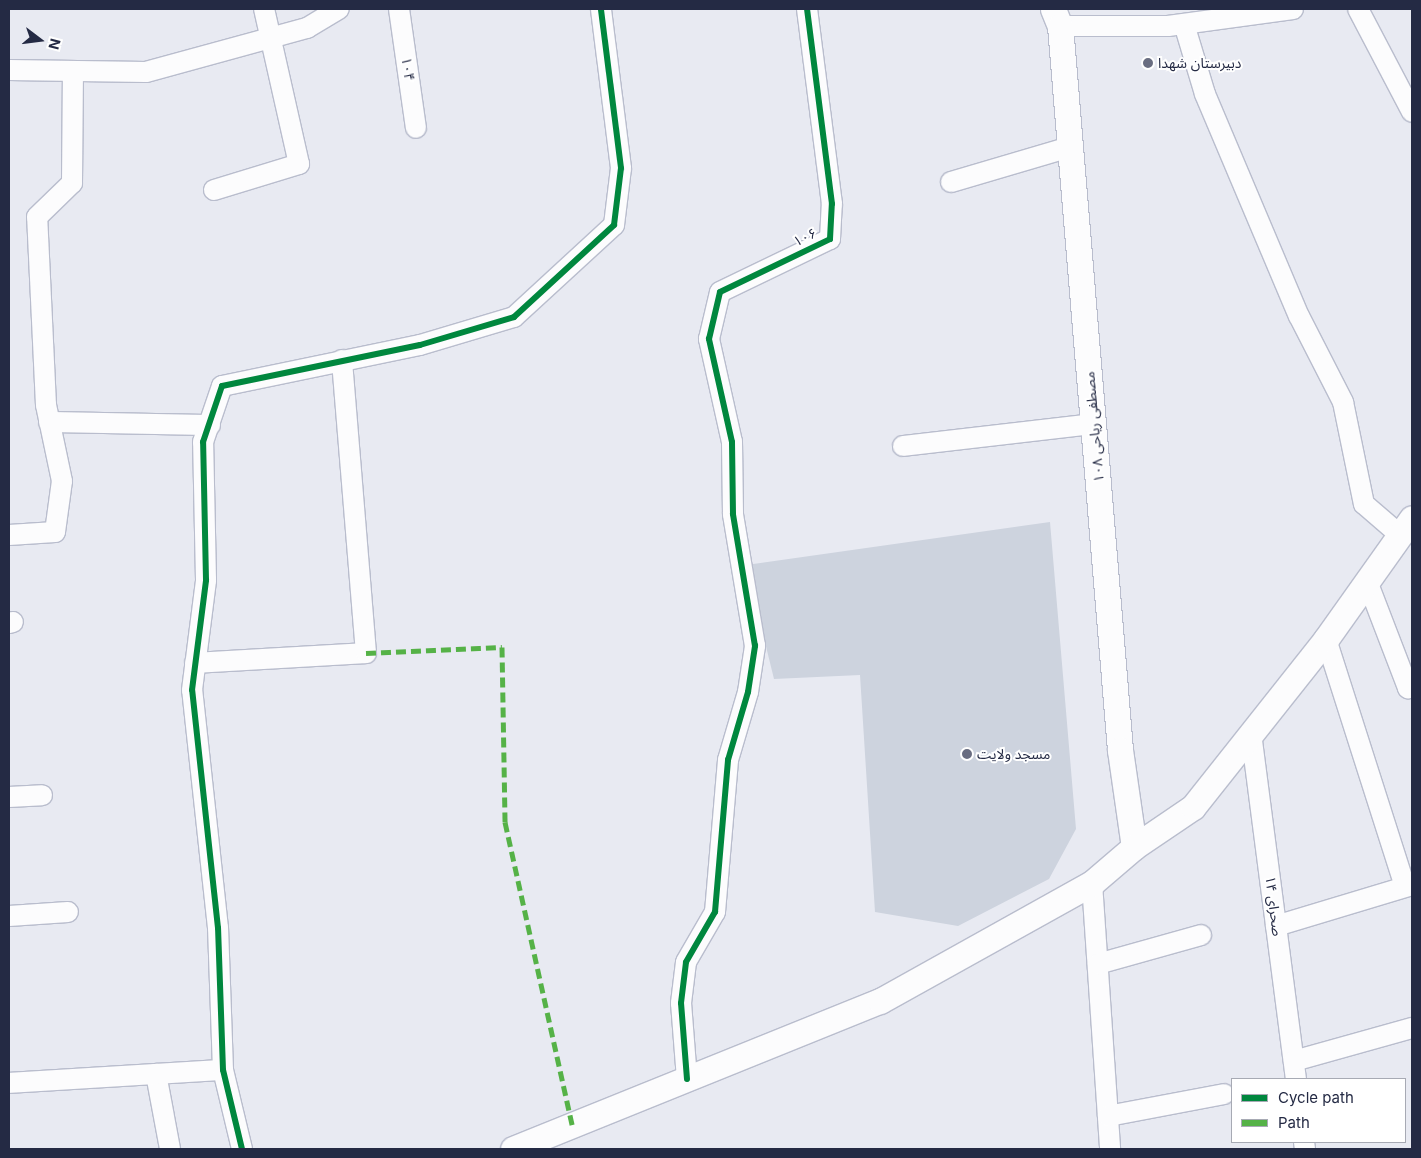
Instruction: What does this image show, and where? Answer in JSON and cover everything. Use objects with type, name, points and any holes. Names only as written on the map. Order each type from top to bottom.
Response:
[{"type":"street","points":[[214,190],[300,164],[273,37],[264,9]]},
{"type":"street","points":[[9,70],[146,72],[307,28],[339,9]]},
{"type":"street","name":"۱۰۴","points":[[399,9],[416,128]]},
{"type":"street","points":[[242,1149],[223,1070],[218,928],[192,690],[206,580],[203,442],[222,386],[420,345],[514,317],[614,225],[621,168],[601,9]]},
{"type":"street","name":"۱۰۶","points":[[687,1079],[681,1002],[686,962],[715,912],[728,760],[748,692],[755,646],[733,514],[732,442],[709,339],[720,292],[830,238],[832,204],[807,9]]},
{"type":"street","points":[[1057,18],[1184,24],[1265,11],[1293,9]]},
{"type":"street","points":[[1358,9],[1412,112]]},
{"type":"street","name":"مصطفی ریاحی ۱۰۸","points":[[1057,18],[1070,147],[1120,750],[1134,847]]},
{"type":"street","points":[[518,1148],[880,1001],[1092,883],[1134,847],[1193,807],[1326,639],[1406,526],[1364,504],[1343,402],[1299,316],[1205,94],[1184,24]]},
{"type":"street","points":[[9,534],[55,532],[62,481],[49,422],[37,217],[72,183],[73,71]]},
{"type":"street","points":[[952,182],[1070,147]]},
{"type":"street","points":[[195,663],[366,653],[342,360]]},
{"type":"street","points":[[49,422],[210,424]]},
{"type":"street","points":[[903,446],[1093,424]]},
{"type":"street","points":[[1367,581],[1408,688],[1412,687]]},
{"type":"street","points":[[1276,926],[1409,885],[1326,639]]},
{"type":"street","name":"صحرای ۱۴","points":[[1251,733],[1295,1070]]},
{"type":"street","points":[[9,797],[42,795]]},
{"type":"street","points":[[1092,883],[1110,1149]]},
{"type":"street","points":[[9,916],[68,912]]},
{"type":"street","points":[[1098,964],[1201,935]]},
{"type":"street","points":[[1295,1070],[1412,1028]]},
{"type":"street","points":[[9,1082],[223,1070]]},
{"type":"street","points":[[156,1074],[170,1149]]},
{"type":"street","points":[[1108,1116],[1224,1094]]},
{"type":"building","name":"مسجد ولایت","points":[[1050,522],[1076,829],[1049,879],[958,926],[875,912],[860,675],[774,679],[746,565]]},
{"type":"marked path","points":[[366,653],[502,647],[505,822],[572,1125]]},
{"type":"cycle path","points":[[242,1149],[223,1070],[218,928],[192,690],[206,580],[203,442],[222,386],[420,345],[514,317],[614,225],[621,168],[601,9]]},
{"type":"cycle path","points":[[687,1079],[681,1003],[686,962],[715,912],[728,760],[748,692],[755,646],[733,514],[732,442],[709,339],[720,292],[830,239],[832,204],[807,9]]},
{"type":"place","name":"دبیرستان شهدا","points":[[1148,63]]},
{"type":"place","name":"مسجد ولایت","points":[[967,754]]}]
